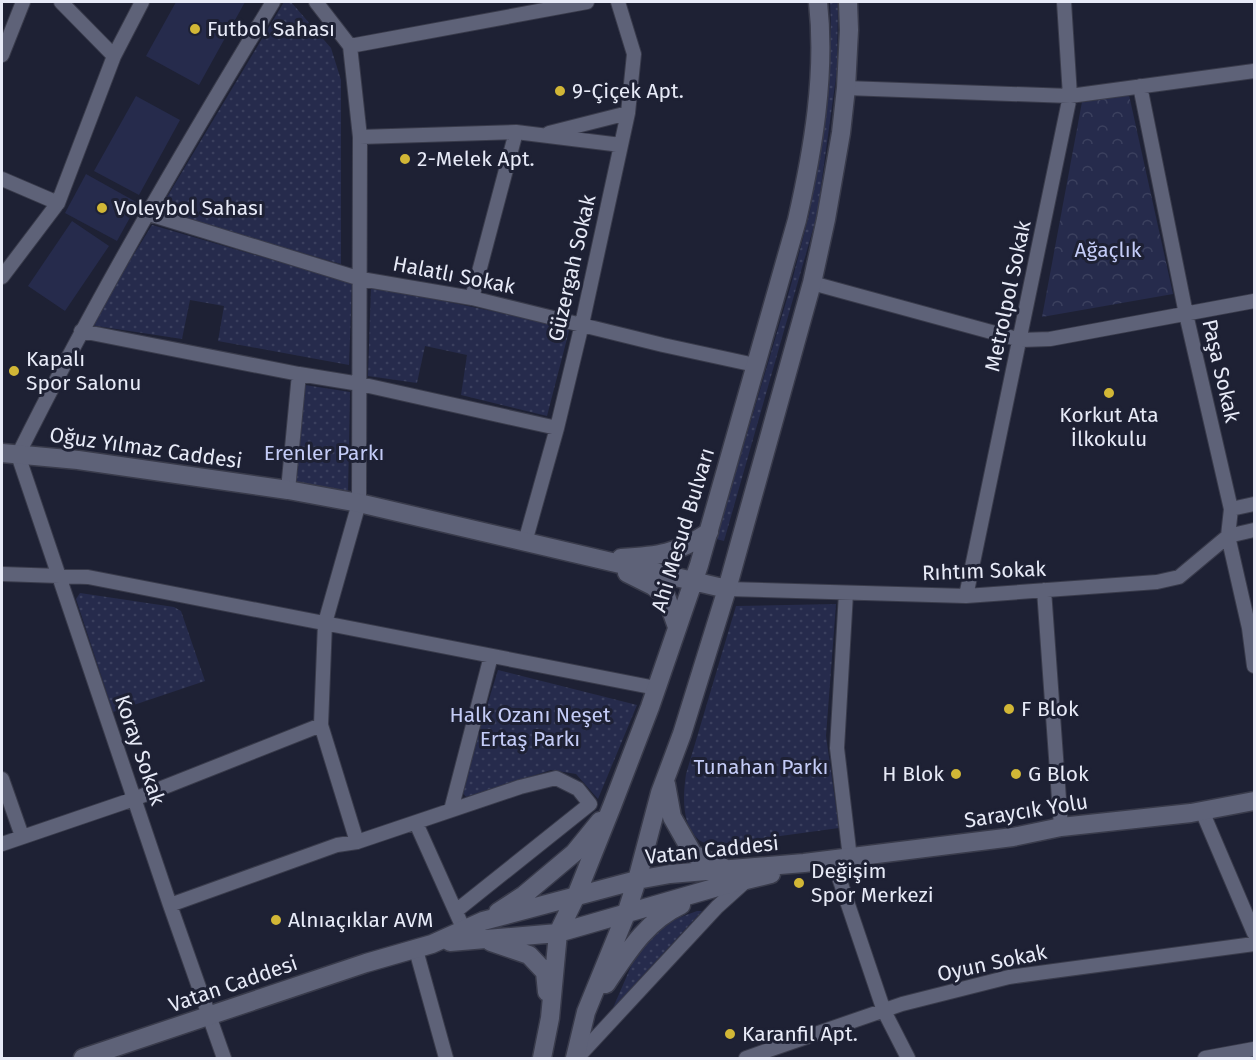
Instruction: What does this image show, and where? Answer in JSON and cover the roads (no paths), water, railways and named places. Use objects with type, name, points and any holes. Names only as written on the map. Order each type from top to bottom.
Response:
[{"type":"main road","name":"Ahi Mesud Bulvarı","points":[[542,1059],[550,1018],[558,933],[576,896],[612,806],[693,581],[786,261],[805,185],[817,98],[820,62],[818,2]]},
{"type":"main road","points":[[576,1059],[586,1012],[638,880],[665,779],[682,734],[727,589],[812,283],[841,132],[846,88],[849,2]]},
{"type":"main road","name":"Oğuz Yılmaz Caddesi","points":[[10,454],[78,460],[288,490],[359,503],[602,560]]},
{"type":"main road","points":[[602,560],[654,556],[686,547],[709,532]]},
{"type":"main road","points":[[602,560],[727,589]]},
{"type":"main road","points":[[602,560],[653,586],[666,596],[677,627]]},
{"type":"main road","points":[[586,1012],[643,931],[671,909],[724,877],[693,854],[672,817],[665,779]]},
{"type":"main road","name":"Saraycık Yolu","points":[[804,863],[1013,837],[1060,827],[1202,811],[1254,801]]},
{"type":"main road","points":[[550,1018],[545,972],[529,955],[482,930],[574,853],[612,806]]},
{"type":"main road","name":"Vatan Caddesi","points":[[83,1059],[366,963],[482,930],[576,896],[638,880],[724,877],[804,863]]},
{"type":"main road","name":"Vatan Caddesi","points":[[424,947],[464,930],[558,933],[626,914],[724,877],[748,880],[788,870],[804,863]]},
{"type":"street","points":[[2,55],[22,2]]},
{"type":"street","points":[[61,2],[114,56]]},
{"type":"street","points":[[2,276],[58,203],[114,56],[142,2]]},
{"type":"street","points":[[10,454],[273,2]]},
{"type":"street","points":[[316,2],[350,46],[360,137],[359,503],[324,623],[321,725],[357,842]]},
{"type":"street","points":[[350,46],[587,2]]},
{"type":"street","name":"Güzergah Sokak","points":[[525,542],[582,324],[628,113],[634,54],[618,2]]},
{"type":"street","name":"Metrolpol Sokak","points":[[966,596],[1070,96],[1064,2]]},
{"type":"street","points":[[846,88],[1070,96],[1254,70]]},
{"type":"street","name":"Paşa Sokak","points":[[1140,86],[1186,314],[1231,509],[1228,536],[1252,627],[1254,666]]},
{"type":"street","points":[[541,134],[628,113]]},
{"type":"street","points":[[360,137],[516,132],[621,145]]},
{"type":"street","points":[[472,298],[516,132]]},
{"type":"street","points":[[2,178],[58,203]]},
{"type":"street","name":"Halatlı Sokak","points":[[149,214],[361,279],[472,298],[754,365]]},
{"type":"street","points":[[812,283],[1021,340],[1050,339],[1254,301]]},
{"type":"street","points":[[81,332],[360,384],[556,428]]},
{"type":"street","points":[[288,490],[298,374]]},
{"type":"street","name":"Koray Sokak","points":[[10,454],[59,576],[224,1059]]},
{"type":"street","points":[[1231,509],[1254,504]]},
{"type":"street","points":[[1228,536],[1254,530]]},
{"type":"street","name":"Rıhtım Sokak","points":[[727,589],[966,596],[1157,582],[1179,577],[1228,536]]},
{"type":"street","points":[[2,574],[88,577],[656,688]]},
{"type":"street","points":[[1044,590],[1060,827]]},
{"type":"street","points":[[846,592],[837,748],[841,859],[884,1011],[908,1059]]},
{"type":"street","points":[[451,810],[491,656]]},
{"type":"street","points":[[2,844],[134,799],[321,725]]},
{"type":"street","points":[[170,905],[337,845],[357,842],[416,824],[520,787],[556,778],[578,789],[590,804],[456,911]]},
{"type":"street","points":[[2,779],[21,836]]},
{"type":"street","points":[[1202,811],[1254,933]]},
{"type":"street","points":[[416,824],[464,930]]},
{"type":"street","points":[[576,1059],[717,907],[748,880]]},
{"type":"street","name":"Oyun Sokak","points":[[746,1059],[902,1004],[1009,977],[1254,944]]},
{"type":"street","points":[[424,947],[446,1059]]},
{"type":"street","points":[[1205,1059],[1254,1049]]},
{"type":"place","name":"Futbol Sahası","points":[[195,29]]},
{"type":"place","name":"9-Çiçek Apt.","points":[[560,91]]},
{"type":"place","name":"2-Melek Apt.","points":[[405,159]]},
{"type":"place","name":"Voleybol Sahası","points":[[102,208]]},
{"type":"place","name":"Kapalı Spor Salonu","points":[[14,371]]},
{"type":"place","name":"Korkut Ata İlkokulu","points":[[1109,393]]},
{"type":"place","name":"F Blok","points":[[1009,709]]},
{"type":"place","name":"H Blok","points":[[956,774]]},
{"type":"place","name":"G Blok","points":[[1016,774]]},
{"type":"place","name":"Değişim Spor Merkezi","points":[[799,883]]},
{"type":"place","name":"Alnıaçıklar AVM","points":[[276,920]]},
{"type":"place","name":"Karanfil Apt.","points":[[730,1034]]},
{"type":"park label","name":"Ağaçlık","points":[[1108,250]]},
{"type":"park label","name":"Erenler Parkı","points":[[324,453]]},
{"type":"park label","name":"Halk Ozanı Neşet Ertaş Parkı","points":[[530,727]]},
{"type":"park label","name":"Tunahan Parkı","points":[[761,767]]}]
